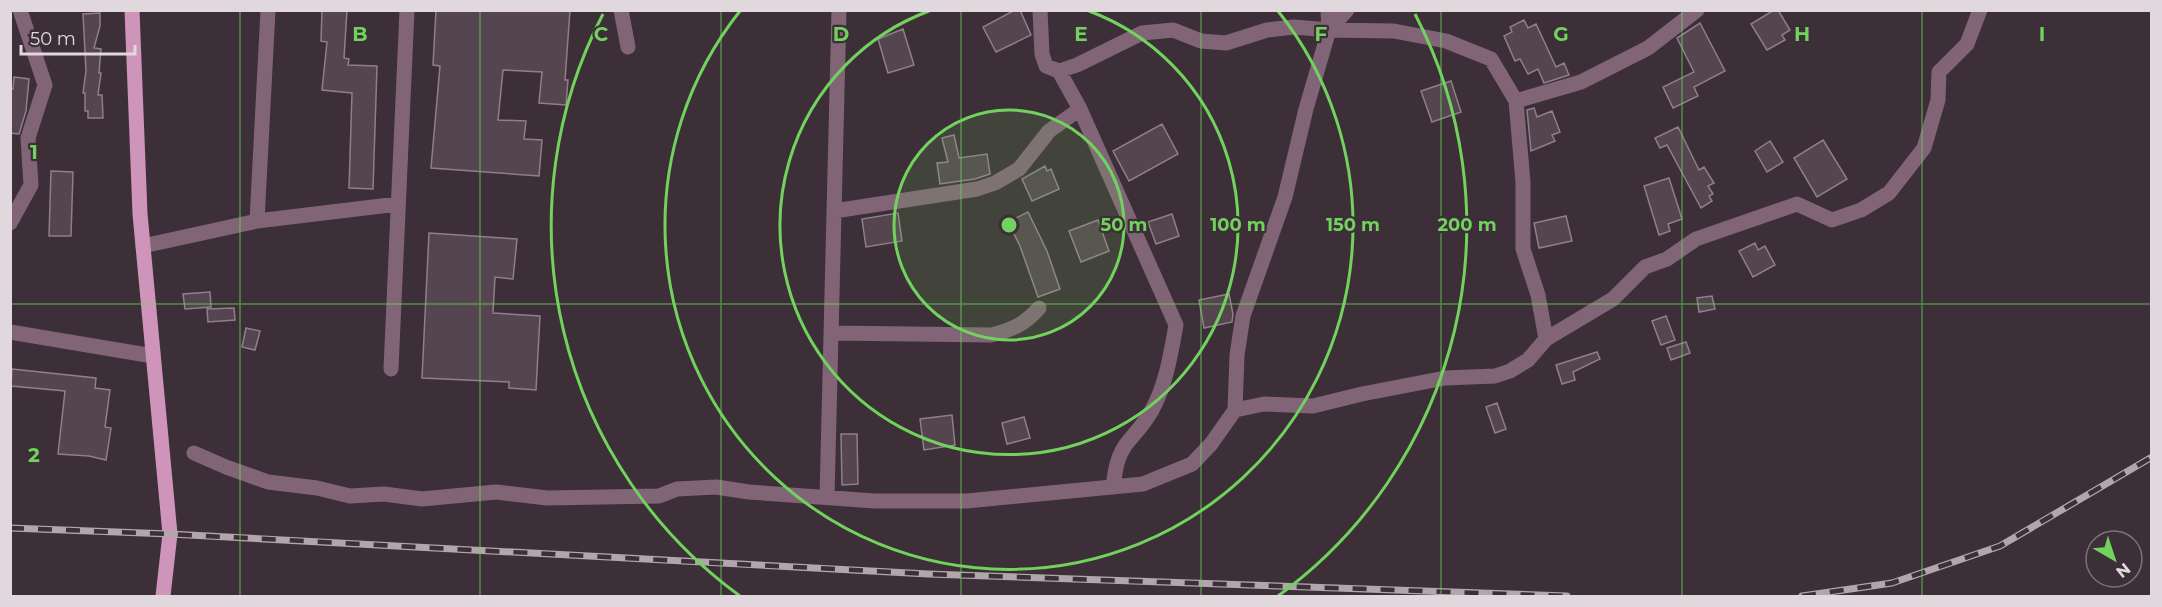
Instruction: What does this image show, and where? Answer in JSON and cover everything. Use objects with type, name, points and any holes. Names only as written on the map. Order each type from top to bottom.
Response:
[{"type":"main road","points":[[132,10],[143,246],[170,534],[163,597]]},
{"type":"street","points":[[10,223],[32,184],[28,138],[45,85],[20,10]]},
{"type":"street","points":[[257,221],[268,10]]},
{"type":"street","points":[[391,369],[407,10]]},
{"type":"street","points":[[621,10],[628,47]]},
{"type":"street","points":[[827,497],[838,10]]},
{"type":"street","points":[[1040,10],[1041,54],[1046,66],[1059,71],[1077,65],[1142,33],[1173,30],[1201,42],[1226,43],[1267,30],[1294,27],[1394,31],[1446,41],[1491,59],[1516,101],[1523,182],[1523,249],[1538,295],[1546,339]]},
{"type":"street","points":[[195,453],[268,482],[317,488],[350,496],[384,494],[422,499],[496,492],[547,498],[659,496],[677,489],[716,487],[748,492],[875,501],[967,501],[1143,484],[1192,464],[1211,444],[1235,410],[1237,355],[1243,316],[1285,197],[1306,109],[1329,30],[1328,10]]},
{"type":"street","points":[[1329,30],[1347,10]]},
{"type":"street","points":[[1516,101],[1581,81],[1648,48],[1697,10]]},
{"type":"street","points":[[1235,410],[1264,404],[1313,406],[1445,378],[1495,376],[1510,371],[1528,360],[1546,339],[1613,299],[1645,267],[1667,259],[1696,239],[1797,204],[1832,220],[1861,210],[1889,193],[1924,148],[1938,100],[1939,72],[1967,44],[1980,10]]},
{"type":"street","points":[[1059,71],[1080,109],[1176,326],[1172,352],[1154,408],[1142,427],[1127,444],[1117,463],[1113,487]]},
{"type":"street","points":[[834,211],[977,189],[995,183],[1019,169],[1049,131],[1080,109]]},
{"type":"street","points":[[143,246],[257,221],[398,204]]},
{"type":"street","points":[[831,333],[991,335],[1012,330],[1027,321],[1039,308]]},
{"type":"street","points":[[10,332],[153,356]]},
{"type":"building","points":[[322,10],[347,10],[344,58],[349,59],[348,65],[377,66],[373,189],[349,188],[352,93],[322,90],[327,42],[321,41]]},
{"type":"building","points":[[436,10],[570,10],[565,80],[568,80],[566,105],[539,103],[542,72],[503,70],[498,120],[526,121],[524,139],[542,140],[539,176],[431,168],[440,66],[433,65]]},
{"type":"building","points":[[1015,10],[1020,10],[1031,35],[996,52],[983,27]]},
{"type":"building","points":[[1774,10],[1778,10],[1790,30],[1782,35],[1785,40],[1767,50],[1751,24]]},
{"type":"building","points":[[100,13],[100,26],[94,48],[101,49],[98,95],[102,95],[103,118],[88,118],[88,111],[85,111],[85,93],[83,93],[86,71],[83,14]]},
{"type":"building","points":[[1524,20],[1528,28],[1536,24],[1556,67],[1564,63],[1569,75],[1544,83],[1538,69],[1528,74],[1520,59],[1515,61],[1504,36],[1512,32],[1510,27]]},
{"type":"building","points":[[1700,23],[1725,71],[1694,87],[1698,96],[1673,108],[1663,87],[1694,72],[1677,38]]},
{"type":"building","points":[[903,29],[914,65],[888,73],[878,39]]},
{"type":"building","points":[[14,77],[29,79],[26,111],[19,134],[10,133],[10,89],[13,89]]},
{"type":"building","points":[[1451,81],[1461,112],[1432,122],[1421,91]]},
{"type":"building","points":[[1534,108],[1537,117],[1552,111],[1560,132],[1552,135],[1555,141],[1531,151],[1527,110]]},
{"type":"building","points":[[1162,124],[1178,154],[1129,181],[1113,151]]},
{"type":"building","points":[[1678,127],[1699,170],[1704,167],[1714,183],[1708,186],[1713,194],[1709,196],[1712,201],[1701,208],[1667,145],[1660,148],[1655,138]]},
{"type":"building","points":[[954,135],[959,158],[987,154],[990,174],[975,179],[940,184],[937,163],[948,162],[942,138]]},
{"type":"building","points":[[1823,140],[1847,179],[1817,197],[1794,158]]},
{"type":"building","points":[[1770,141],[1783,162],[1767,172],[1755,151]]},
{"type":"building","points":[[1045,166],[1047,171],[1051,169],[1059,189],[1032,201],[1022,179]]},
{"type":"building","points":[[51,171],[73,172],[71,236],[49,236]]},
{"type":"building","points":[[1669,178],[1682,219],[1668,224],[1670,231],[1659,235],[1644,186]]},
{"type":"building","points":[[1028,212],[1047,251],[1060,289],[1038,297],[1020,246],[1008,222]]},
{"type":"building","points":[[898,213],[902,241],[866,247],[862,219]]},
{"type":"building","points":[[1172,214],[1179,236],[1156,244],[1148,222]]},
{"type":"building","points":[[1566,216],[1572,241],[1539,248],[1534,223]]},
{"type":"building","points":[[1098,220],[1109,251],[1081,262],[1069,231]]},
{"type":"building","points":[[429,233],[517,239],[513,279],[495,277],[493,313],[540,316],[536,390],[509,388],[509,382],[422,378]]},
{"type":"building","points":[[1755,243],[1758,250],[1765,246],[1775,265],[1753,277],[1739,251]]},
{"type":"building","points":[[210,292],[211,307],[185,309],[183,294]]},
{"type":"building","points":[[1229,294],[1233,314],[1232,322],[1204,328],[1199,300]]},
{"type":"building","points":[[1712,296],[1715,309],[1699,312],[1697,298]]},
{"type":"building","points":[[234,308],[235,320],[208,322],[207,309]]},
{"type":"building","points":[[1666,316],[1675,340],[1661,345],[1652,321]]},
{"type":"building","points":[[246,328],[260,331],[255,350],[242,347]]},
{"type":"building","points":[[1686,342],[1690,353],[1671,360],[1667,348]]},
{"type":"building","points":[[1597,352],[1600,359],[1573,372],[1575,380],[1562,384],[1556,365]]},
{"type":"building","points":[[12,369],[96,378],[95,388],[110,390],[105,427],[111,428],[106,460],[89,456],[58,454],[65,391],[11,386]]},
{"type":"building","points":[[1497,403],[1506,429],[1495,433],[1486,407]]},
{"type":"building","points":[[952,415],[955,445],[924,450],[920,419]]},
{"type":"building","points":[[1024,417],[1030,438],[1007,444],[1002,423]]},
{"type":"building","points":[[841,434],[857,434],[858,484],[842,485]]},
{"type":"railway","points":[[1802,596],[1892,583],[2000,546],[2152,457]]},
{"type":"railway","points":[[10,528],[170,534],[928,574],[1567,596]]}]
